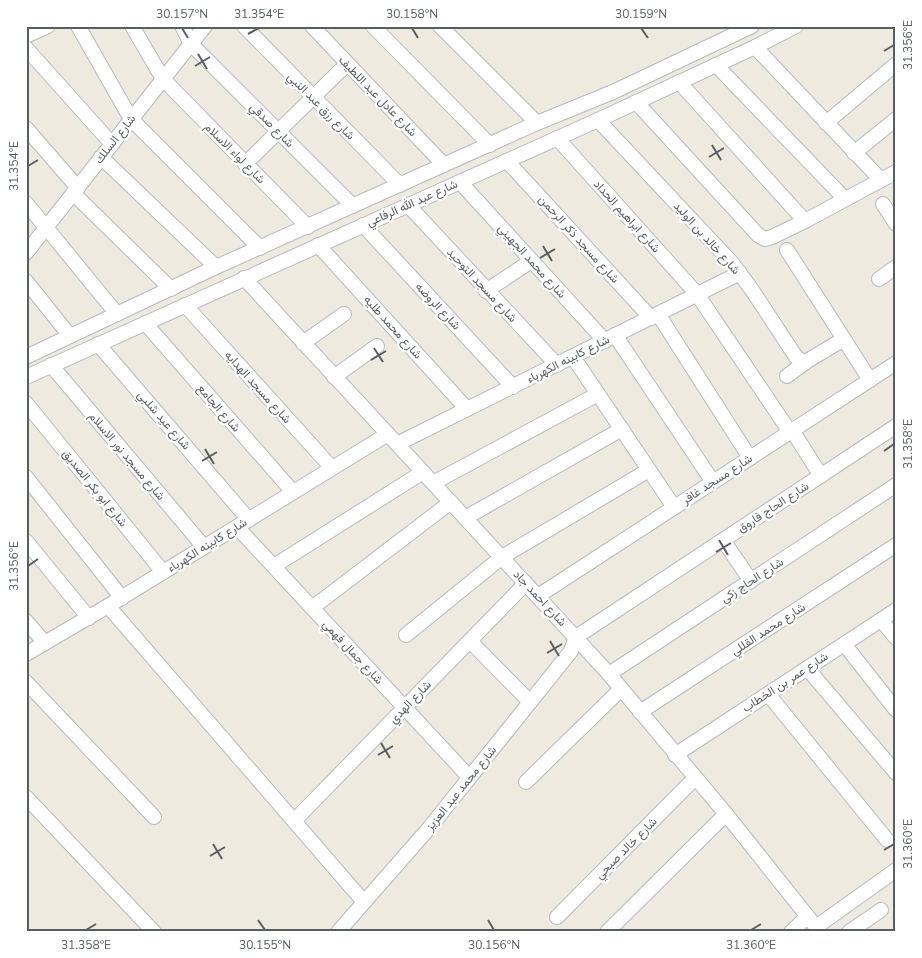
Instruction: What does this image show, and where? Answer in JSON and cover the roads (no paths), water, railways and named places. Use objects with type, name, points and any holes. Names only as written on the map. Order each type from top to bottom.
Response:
[{"type":"street","points":[[26,36],[48,26]]},
{"type":"street","points":[[78,26],[131,119],[260,248]]},
{"type":"street","name":"شارع لواء الاسلام","points":[[132,26],[163,80],[308,227]]},
{"type":"street","name":"شارع صدقي","points":[[182,26],[191,44],[353,206]]},
{"type":"street","name":"شارع السلك","points":[[26,253],[205,26]]},
{"type":"street","name":"شارع رزق عبد النبي","points":[[244,26],[312,98],[400,185]]},
{"type":"street","points":[[373,26],[490,145]]},
{"type":"street","points":[[440,26],[538,123]]},
{"type":"street","name":"شارع عبد الله الرفاعي","points":[[26,357],[216,267],[538,123],[613,92],[752,26]]},
{"type":"street","name":"شارع عبد الله الرفاعي","points":[[26,376],[598,120],[796,26]]},
{"type":"street","name":"شارع عادل عبد اللطيف","points":[[318,28],[347,64],[444,165]]},
{"type":"street","points":[[755,47],[881,180]]},
{"type":"street","points":[[26,48],[112,144]]},
{"type":"street","points":[[245,164],[347,64]]},
{"type":"street","points":[[826,123],[896,64]]},
{"type":"street","points":[[716,65],[845,199]]},
{"type":"street","points":[[679,82],[805,221]]},
{"type":"street","points":[[636,102],[758,235],[765,239],[805,221],[896,172]]},
{"type":"street","points":[[854,153],[896,119]]},
{"type":"street","name":"شارع خالد بن الوليد","points":[[598,120],[740,273],[796,357],[805,363]]},
{"type":"street","points":[[26,128],[75,191],[171,289]]},
{"type":"street","name":"شارع ابراهيم الحداد","points":[[557,138],[698,294],[821,476]]},
{"type":"street","points":[[101,157],[216,267]]},
{"type":"street","name":"شارع مسجد ذكر الرحمن","points":[[507,160],[654,316],[750,458]]},
{"type":"street","name":"شارع محمد الجهيني","points":[[460,182],[532,262],[610,338],[713,482]]},
{"type":"street","points":[[26,204],[47,227],[117,314]]},
{"type":"street","points":[[883,204],[896,224]]},
{"type":"street","name":"شارع مسجد التوحيد","points":[[408,205],[556,365]]},
{"type":"street","name":"شارع الروضه","points":[[363,225],[512,387]]},
{"type":"street","name":"شارع محمد طليه","points":[[318,245],[467,409]]},
{"type":"street","points":[[787,250],[870,380]]},
{"type":"street","points":[[486,291],[532,262]]},
{"type":"street","points":[[879,279],[896,267]]},
{"type":"street","name":"شارع كابينه الكهرباء","points":[[26,654],[122,598],[332,468],[392,439],[467,409],[740,273]]},
{"type":"street","name":"شارع احمد جاد","points":[[244,278],[609,674],[726,814],[814,925]]},
{"type":"street","points":[[26,281],[70,336]]},
{"type":"street","name":"شارع مسجد الهدايه","points":[[185,305],[332,468]]},
{"type":"street","points":[[304,343],[344,314]]},
{"type":"street","name":"شارع الجامع","points":[[145,323],[294,492]]},
{"type":"street","points":[[787,376],[844,339]]},
{"type":"street","name":"شارع عيد شلبي","points":[[98,344],[243,523]]},
{"type":"street","points":[[334,377],[376,346]]},
{"type":"street","points":[[573,357],[674,507]]},
{"type":"street","name":"شارع مسجد غافر","points":[[538,596],[896,363]]},
{"type":"street","name":"شارع مسجد نور الاسلام","points":[[51,365],[204,547]]},
{"type":"street","points":[[433,483],[598,394]]},
{"type":"street","name":"شارع ابو بكر الصديق","points":[[26,403],[164,572]]},
{"type":"street","name":"شارع الحاج فاروق","points":[[576,638],[896,426]]},
{"type":"street","points":[[466,518],[622,430]]},
{"type":"street","points":[[406,635],[502,557],[649,470]]},
{"type":"street","points":[[274,566],[423,472]]},
{"type":"street","points":[[26,477],[122,598]]},
{"type":"street","name":"شارع الحاج زكي","points":[[609,674],[896,485]]},
{"type":"street","points":[[312,608],[451,502]]},
{"type":"street","name":"شارع جمال فهمي","points":[[243,523],[274,566],[469,777]]},
{"type":"street","points":[[723,540],[751,581]]},
{"type":"street","points":[[26,541],[89,618]]},
{"type":"street","name":"شارع محمد القللي","points":[[640,712],[896,545]]},
{"type":"street","name":"شارع الهدي","points":[[294,820],[526,583]]},
{"type":"street","points":[[108,606],[364,902]]},
{"type":"street","name":"شارع عمر بن الخطاب","points":[[675,755],[896,610]]},
{"type":"street","points":[[881,620],[896,638]]},
{"type":"street","points":[[26,621],[45,644]]},
{"type":"street","name":"شارع محمد عبد العزيز","points":[[338,932],[430,827],[572,651],[576,638]]},
{"type":"street","points":[[470,641],[530,702]]},
{"type":"street","points":[[844,644],[896,710]]},
{"type":"street","points":[[807,668],[896,774]]},
{"type":"street","points":[[26,682],[154,817]]},
{"type":"street","points":[[526,782],[621,689]]},
{"type":"street","points":[[768,694],[887,840]]},
{"type":"street","name":"شارع خالد صبحي","points":[[557,917],[695,778]]},
{"type":"street","points":[[26,797],[154,932]]},
{"type":"street","points":[[607,932],[726,814]]},
{"type":"street","points":[[791,932],[814,925],[896,870]]},
{"type":"street","points":[[849,932],[880,910]]}]
